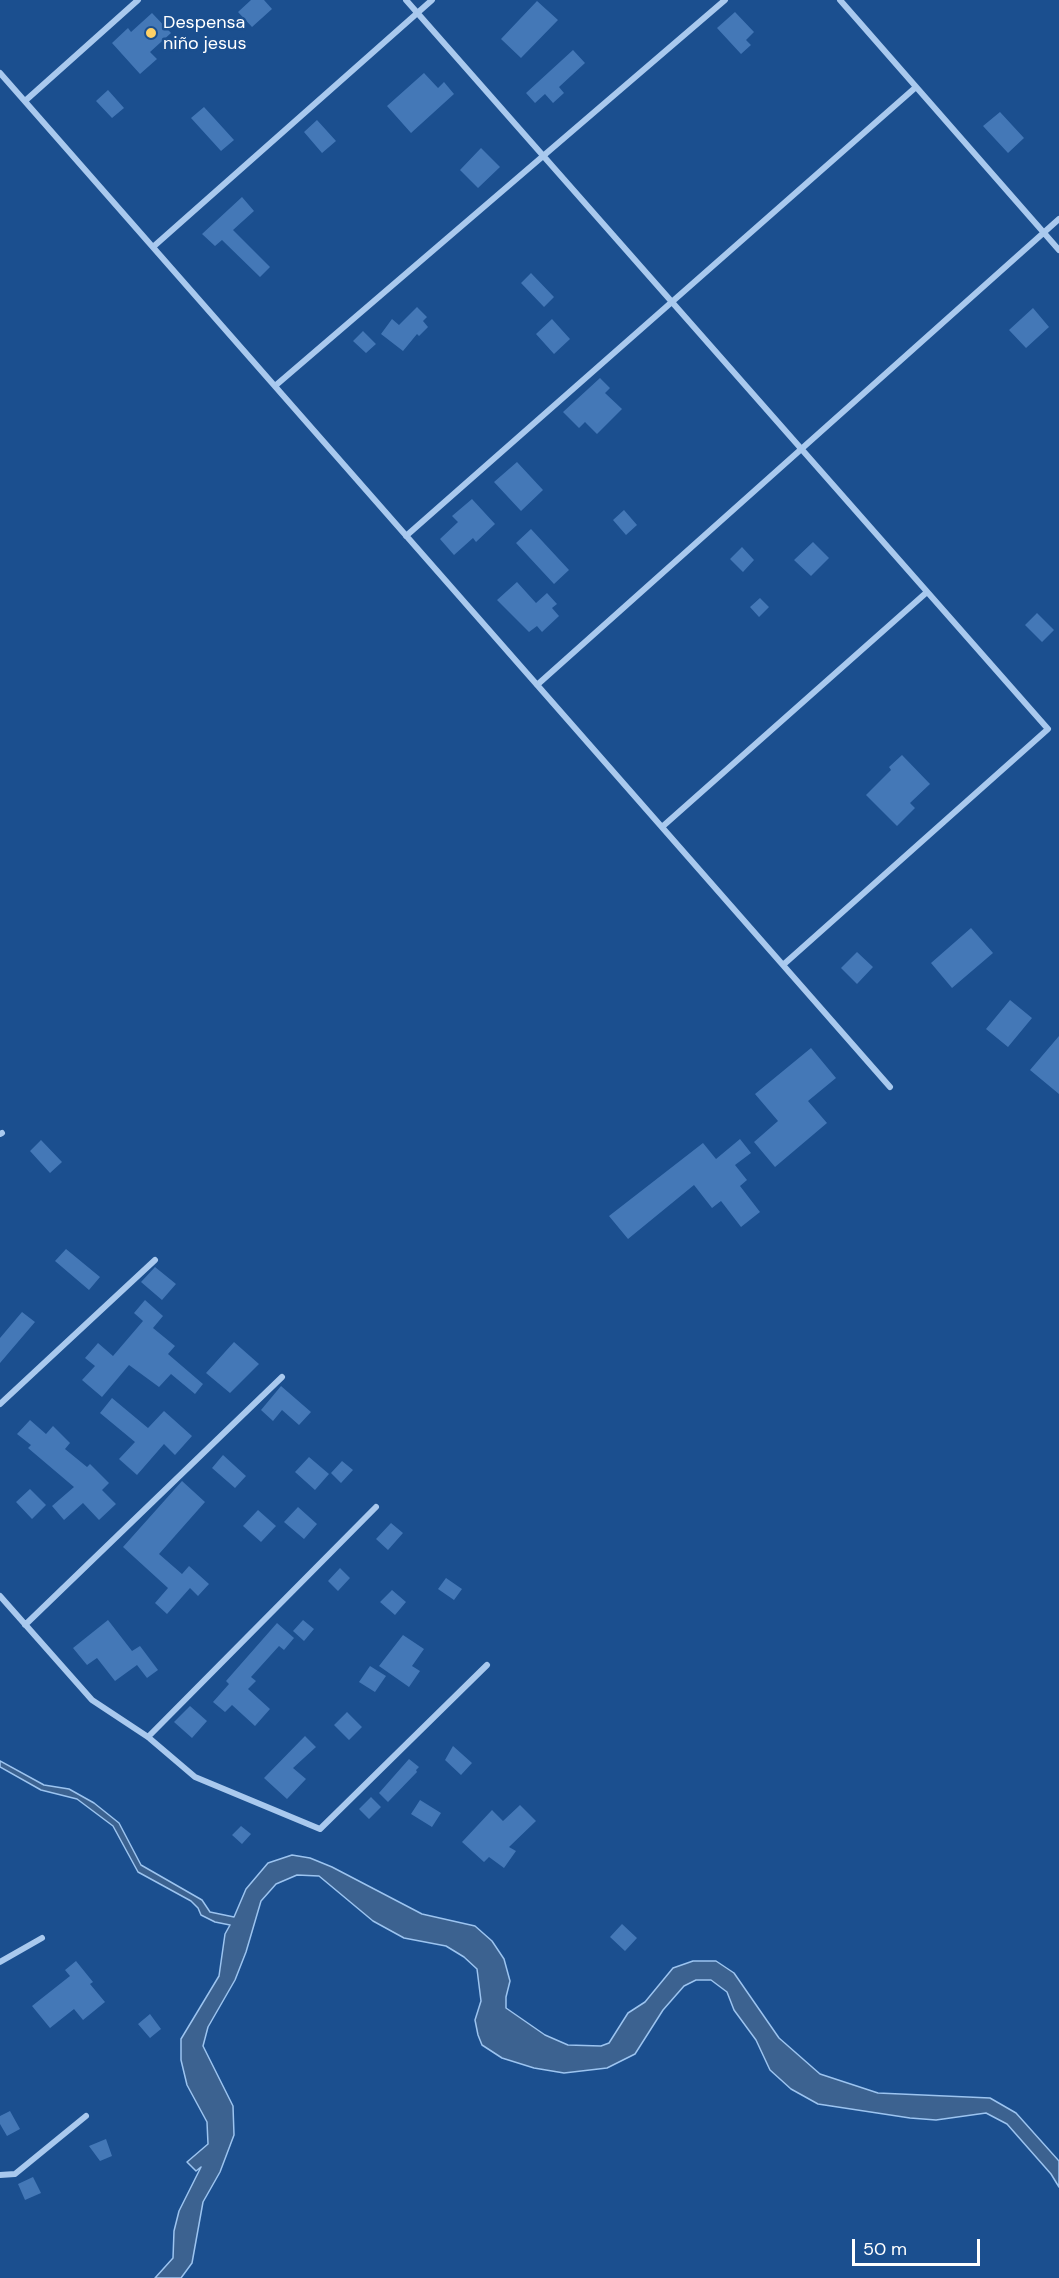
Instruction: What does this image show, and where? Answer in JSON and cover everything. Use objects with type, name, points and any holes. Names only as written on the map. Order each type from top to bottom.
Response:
[{"type":"street","points":[[25,101],[138,0]]},
{"type":"street","points":[[406,0],[1048,729],[783,965]]},
{"type":"street","points":[[153,247],[432,0]]},
{"type":"street","points":[[275,386],[725,0]]},
{"type":"street","points":[[840,0],[1059,250]]},
{"type":"street","points":[[0,73],[890,1087]]},
{"type":"street","points":[[406,536],[916,87]]},
{"type":"street","points":[[537,685],[1059,219]]},
{"type":"street","points":[[662,827],[927,592]]},
{"type":"street","points":[[0,1404],[155,1260]]},
{"type":"street","points":[[25,1625],[282,1377]]},
{"type":"street","points":[[148,1737],[376,1508]]},
{"type":"street","points":[[0,1596],[92,1700],[148,1737],[195,1777],[320,1829],[487,1665]]},
{"type":"street","points":[[0,1962],[42,1938]]},
{"type":"street","points":[[0,2175],[15,2174],[86,2116]]},
{"type":"water","points":[[0,1761],[44,1785],[69,1789],[94,1803],[119,1823],[141,1865],[202,1900],[210,1912],[234,1917],[246,1889],[268,1863],[292,1855],[310,1858],[332,1867],[422,1914],[475,1926],[492,1941],[504,1959],[510,1981],[506,2008],[545,2035],[568,2045],[601,2046],[609,2043],[628,2013],[645,2002],[673,1968],[693,1961],[716,1961],[734,1973],[779,2038],[820,2074],[878,2093],[990,2098],[1016,2113],[1059,2161],[1059,2187],[1051,2174],[1007,2124],[986,2113],[936,2120],[910,2118],[818,2104],[791,2089],[770,2070],[756,2040],[734,2010],[727,1992],[711,1980],[696,1980],[684,1986],[663,2010],[635,2054],[607,2068],[564,2073],[534,2068],[502,2058],[482,2045],[478,2035],[475,2020],[481,2001],[477,1969],[464,1957],[446,1946],[404,1938],[373,1921],[319,1876],[297,1875],[276,1884],[261,1901],[235,1980],[208,2027],[203,2046],[233,2106],[234,2135],[220,2172],[203,2202],[192,2263],[181,2278],[155,2278],[173,2258],[174,2231],[179,2211],[201,2167],[196,2171],[187,2162],[208,2144],[207,2122],[187,2085],[181,2060],[181,2039],[219,1976],[225,1934],[230,1925],[215,1922],[201,1915],[191,1901],[138,1872],[113,1826],[77,1799],[41,1790],[0,1767]]},
{"type":"building","points":[[251,0],[264,0],[272,9],[252,27],[238,12]]},
{"type":"building","points":[[537,1],[558,20],[521,58],[501,39]]},
{"type":"building","points":[[735,12],[754,32],[746,40],[751,45],[741,54],[717,28]]},
{"type":"building","points":[[152,13],[171,33],[150,52],[157,59],[140,74],[112,43],[128,28],[131,32]]},
{"type":"building","points":[[573,50],[585,63],[559,87],[564,93],[553,103],[545,94],[535,103],[526,93]]},
{"type":"building","points":[[424,73],[438,88],[444,82],[454,94],[411,133],[387,106]]},
{"type":"building","points":[[108,90],[124,108],[112,118],[96,101]]},
{"type":"building","points":[[204,107],[234,140],[221,151],[191,118]]},
{"type":"building","points":[[1000,112],[1024,138],[1008,153],[983,126]]},
{"type":"building","points":[[317,120],[336,141],[322,153],[304,132]]},
{"type":"building","points":[[481,148],[500,167],[478,188],[460,170]]},
{"type":"building","points":[[242,197],[254,211],[233,230],[270,267],[260,277],[222,240],[215,246],[202,234]]},
{"type":"building","points":[[531,273],[554,297],[544,307],[521,283]]},
{"type":"building","points":[[417,307],[427,317],[423,321],[428,327],[419,336],[417,334],[403,351],[381,334],[392,319],[399,325]]},
{"type":"building","points":[[1033,308],[1049,327],[1026,348],[1009,330]]},
{"type":"building","points":[[552,319],[570,339],[554,354],[536,334]]},
{"type":"building","points":[[363,331],[376,344],[366,353],[353,341]]},
{"type":"building","points":[[600,378],[610,388],[605,393],[622,409],[597,434],[585,422],[579,428],[563,412]]},
{"type":"building","points":[[517,462],[543,490],[521,511],[494,482]]},
{"type":"building","points":[[472,499],[495,524],[476,542],[473,538],[454,555],[440,539],[458,522],[452,516]]},
{"type":"building","points":[[624,510],[637,525],[626,535],[613,520]]},
{"type":"building","points":[[531,529],[569,570],[554,584],[516,543]]},
{"type":"building","points":[[813,542],[829,558],[811,576],[794,560]]},
{"type":"building","points":[[742,547],[754,560],[743,572],[730,559]]},
{"type":"building","points":[[517,582],[536,603],[547,593],[557,604],[552,608],[559,616],[542,632],[537,626],[529,632],[497,600]]},
{"type":"building","points":[[760,598],[769,607],[759,617],[750,607]]},
{"type":"building","points":[[1037,613],[1054,630],[1042,642],[1025,625]]},
{"type":"building","points":[[902,755],[930,784],[910,803],[915,808],[897,826],[866,795],[891,770],[889,767]]},
{"type":"building","points":[[971,928],[993,953],[952,988],[931,963]]},
{"type":"building","points":[[857,952],[873,967],[857,984],[841,968]]},
{"type":"building","points":[[1010,1000],[1032,1018],[1008,1047],[986,1029]]},
{"type":"building","points":[[1059,1036],[1059,1094],[1030,1070]]},
{"type":"building","points":[[811,1048],[836,1078],[808,1101],[827,1123],[775,1167],[754,1142],[778,1121],[755,1094]]},
{"type":"building","points":[[740,1139],[751,1153],[735,1165],[747,1180],[740,1186],[760,1212],[741,1227],[721,1201],[712,1208],[694,1185],[628,1239],[609,1216],[703,1143],[716,1159]]},
{"type":"building","points":[[41,1140],[62,1162],[50,1173],[30,1151]]},
{"type":"building","points":[[66,1249],[100,1277],[89,1290],[55,1261]]},
{"type":"building","points":[[155,1267],[176,1284],[162,1300],[141,1282]]},
{"type":"building","points":[[145,1300],[163,1316],[153,1328],[175,1346],[168,1354],[203,1384],[195,1394],[171,1374],[159,1387],[129,1365],[102,1397],[82,1380],[95,1366],[85,1358],[98,1343],[113,1356],[143,1321],[134,1313]]},
{"type":"building","points":[[22,1312],[35,1322],[0,1363],[0,1338]]},
{"type":"building","points":[[234,1342],[259,1364],[230,1393],[206,1373]]},
{"type":"building","points":[[281,1386],[311,1412],[299,1425],[282,1410],[273,1421],[261,1410]]},
{"type":"building","points":[[112,1398],[148,1428],[164,1411],[192,1436],[175,1455],[164,1444],[137,1475],[119,1459],[135,1442],[100,1413]]},
{"type":"building","points":[[30,1420],[46,1434],[53,1426],[70,1443],[65,1449],[87,1467],[90,1464],[109,1483],[102,1490],[116,1504],[99,1520],[83,1503],[64,1520],[52,1506],[74,1487],[28,1448],[31,1445],[17,1434]]},
{"type":"building","points":[[223,1455],[246,1476],[235,1488],[212,1468]]},
{"type":"building","points":[[309,1457],[329,1474],[315,1490],[295,1472]]},
{"type":"building","points":[[342,1461],[353,1470],[341,1483],[331,1473]]},
{"type":"building","points":[[182,1481],[205,1502],[159,1554],[182,1574],[189,1566],[209,1584],[198,1596],[190,1588],[167,1614],[155,1603],[168,1588],[123,1547]]},
{"type":"building","points":[[30,1489],[46,1505],[32,1519],[16,1502]]},
{"type":"building","points":[[298,1507],[317,1524],[304,1539],[284,1522]]},
{"type":"building","points":[[258,1510],[276,1526],[261,1542],[243,1526]]},
{"type":"building","points":[[391,1523],[403,1533],[388,1550],[376,1539]]},
{"type":"building","points":[[340,1568],[350,1578],[338,1591],[328,1581]]},
{"type":"building","points":[[446,1578],[462,1589],[454,1600],[438,1589]]},
{"type":"building","points":[[392,1590],[406,1602],[395,1615],[380,1602]]},
{"type":"building","points":[[108,1620],[132,1651],[140,1646],[158,1670],[147,1678],[137,1665],[115,1681],[97,1658],[87,1665],[73,1648]]},
{"type":"building","points":[[303,1620],[314,1629],[304,1641],[293,1631]]},
{"type":"building","points":[[277,1623],[294,1638],[284,1650],[279,1646],[251,1677],[256,1681],[248,1689],[270,1709],[255,1726],[232,1705],[225,1712],[213,1702],[229,1684],[226,1681]]},
{"type":"building","points":[[403,1635],[424,1649],[412,1666],[420,1671],[409,1687],[379,1666]]},
{"type":"building","points":[[370,1666],[386,1676],[375,1692],[359,1682]]},
{"type":"building","points":[[190,1706],[207,1721],[192,1738],[174,1722]]},
{"type":"building","points":[[347,1712],[362,1727],[349,1740],[334,1725]]},
{"type":"building","points":[[305,1736],[316,1747],[293,1768],[306,1779],[287,1799],[264,1778]]},
{"type":"building","points":[[453,1746],[472,1763],[461,1775],[445,1760]]},
{"type":"building","points":[[409,1759],[419,1767],[417,1772],[388,1802],[379,1793]]},
{"type":"building","points":[[371,1797],[381,1807],[369,1819],[359,1809]]},
{"type":"building","points":[[420,1800],[441,1813],[432,1827],[411,1814]]},
{"type":"building","points":[[520,1805],[536,1821],[509,1847],[516,1851],[504,1868],[489,1857],[484,1862],[462,1842],[492,1810],[503,1821]]},
{"type":"building","points":[[241,1826],[251,1834],[242,1844],[232,1835]]},
{"type":"building","points":[[622,1924],[637,1938],[625,1951],[610,1937]]},
{"type":"building","points":[[76,1961],[93,1982],[90,1984],[105,2002],[83,2020],[74,2009],[50,2028],[32,2006],[70,1976],[65,1970]]},
{"type":"building","points":[[150,2014],[161,2029],[150,2038],[138,2024]]},
{"type":"building","points":[[10,2111],[20,2129],[7,2136],[0,2124],[0,2116]]},
{"type":"building","points":[[106,2139],[112,2156],[100,2161],[89,2146]]},
{"type":"building","points":[[33,2177],[41,2193],[25,2200],[18,2184]]},
{"type":"place","name":"Despensa niño jesus","points":[[151,33]]}]
